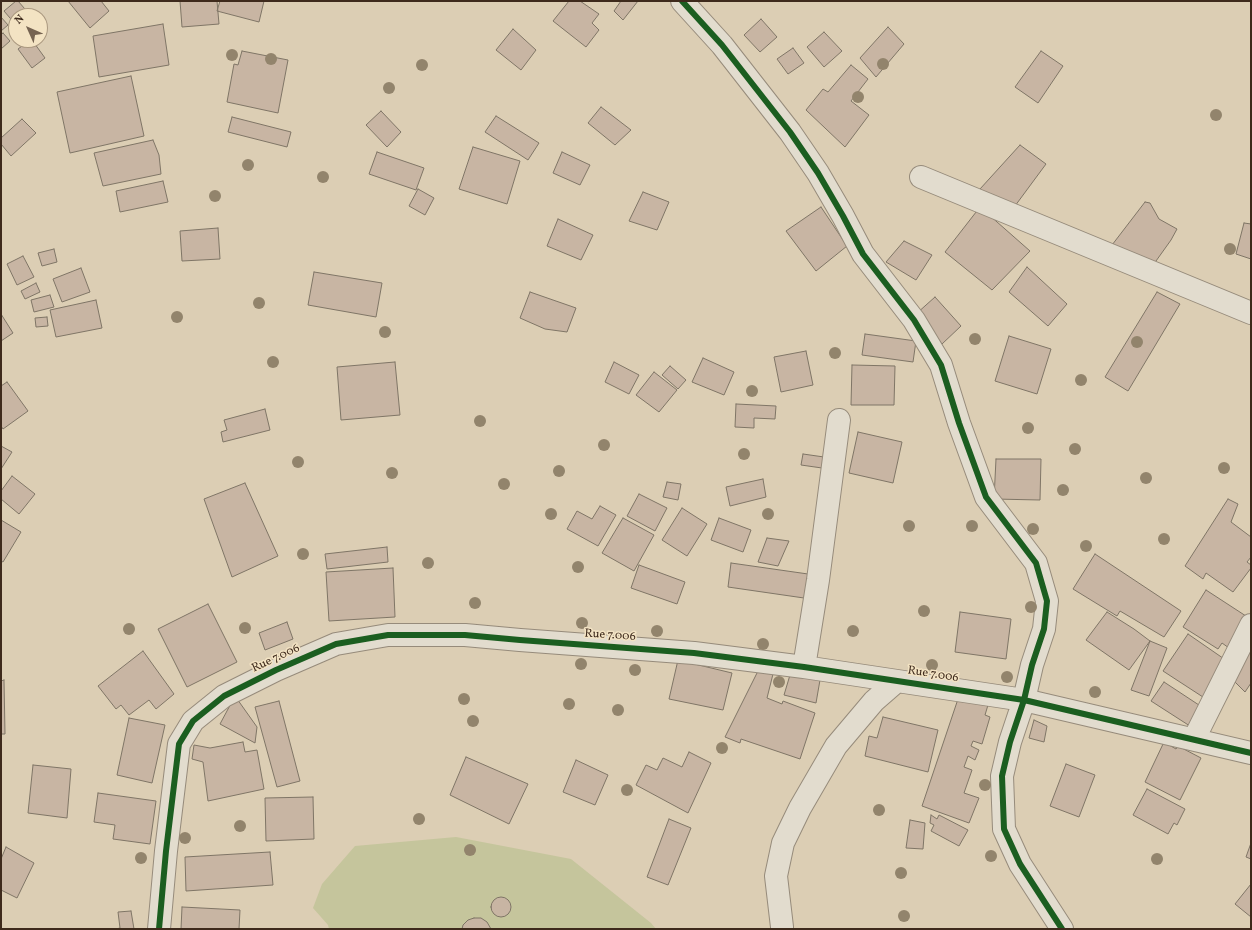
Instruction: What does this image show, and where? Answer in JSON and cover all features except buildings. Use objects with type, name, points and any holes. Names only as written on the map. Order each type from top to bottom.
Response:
[{"type":"street","points":[[682,1],[722,45],[790,132],[818,173],[863,254],[914,320],[941,365],[959,423],[986,497],[1036,563],[1047,601],[1044,629],[1032,665],[1024,700],[1010,742],[1002,776],[1004,829],[1020,864],[1062,929]]},
{"type":"street","points":[[921,177],[1251,313]]},
{"type":"street","points":[[804,667],[818,580],[839,420]]},
{"type":"street","points":[[1194,740],[1251,625]]},
{"type":"street","name":"Rue 7.006","points":[[159,929],[166,851],[179,744],[193,721],[224,696],[276,670],[336,644],[388,635],[465,634],[520,640],[694,653],[804,667],[1024,700],[1251,753]]},
{"type":"street","points":[[782,927],[776,876],[782,843],[800,808],[836,746],[874,701],[897,681]]},
{"type":"green space","points":[[456,837],[571,859],[651,923],[656,929],[329,929],[328,925],[313,908],[322,884],[355,846]]},
{"type":"cycle path","points":[[682,1],[722,45],[790,132],[818,173],[863,254],[914,320],[941,365],[959,423],[986,497],[1036,563],[1047,601],[1044,629],[1032,665],[1024,700],[1010,742],[1002,776],[1004,829],[1020,864],[1062,929]]},
{"type":"cycle path","points":[[159,929],[166,851],[179,744],[193,721],[224,696],[276,670],[336,644],[388,635],[465,635],[694,653],[804,667],[1024,700],[1251,753]]}]
